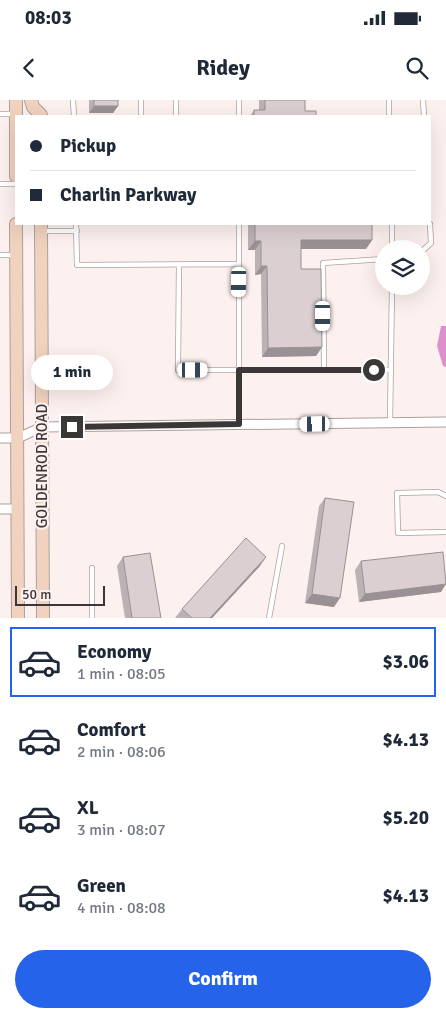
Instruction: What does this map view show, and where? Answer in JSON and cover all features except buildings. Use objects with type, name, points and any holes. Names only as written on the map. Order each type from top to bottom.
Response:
[{"type":"main road","points":[[16,100],[16,114]]},
{"type":"main road","points":[[31,100],[33,107],[40,115]]},
{"type":"main road","points":[[41,100],[41,115]]},
{"type":"main road","name":"GOLDENROD ROAD","points":[[16,225],[18,618]]},
{"type":"main road","name":"GOLDENROD ROAD","points":[[41,227],[43,618]]},
{"type":"street","points":[[0,438],[18,438],[42,427],[446,422]]},
{"type":"street","points":[[0,509],[18,509]]},
{"type":"lane","points":[[73,100],[74,115]]},
{"type":"lane","points":[[141,100],[141,115]]},
{"type":"lane","points":[[176,100],[176,115]]},
{"type":"lane","points":[[239,100],[239,115]]},
{"type":"lane","points":[[389,100],[389,115]]},
{"type":"lane","points":[[423,100],[424,115]]},
{"type":"lane","points":[[0,114],[16,114]]},
{"type":"lane","points":[[0,184],[15,184]]},
{"type":"lane","points":[[76,225],[77,265],[240,264]]},
{"type":"lane","points":[[239,225],[239,424]]},
{"type":"lane","points":[[392,225],[392,240]]},
{"type":"lane","points":[[430,225],[430,244]]},
{"type":"lane","points":[[41,227],[77,230]]},
{"type":"lane","points":[[0,255],[17,255]]},
{"type":"lane","points":[[324,369],[323,263],[375,260]]},
{"type":"lane","points":[[179,265],[178,370],[391,370]]},
{"type":"lane","points":[[390,422],[392,295]]},
{"type":"lane","points":[[446,496],[438,492],[397,493],[398,533],[446,532]]},
{"type":"lane","points":[[270,618],[282,546]]},
{"type":"lane","points":[[92,568],[92,618]]},
{"type":"shaded area","points":[[441,326],[446,326],[446,367],[443,366],[437,346]]},
{"type":"route","points":[[72,427],[239,424],[239,370],[374,370]]}]
